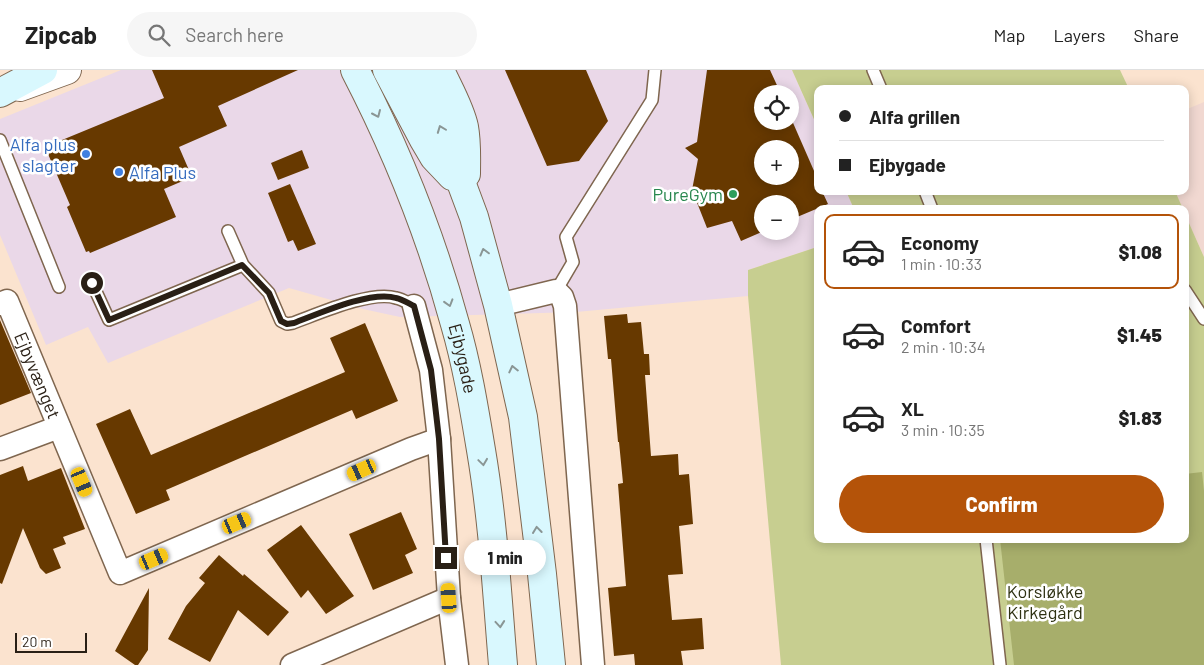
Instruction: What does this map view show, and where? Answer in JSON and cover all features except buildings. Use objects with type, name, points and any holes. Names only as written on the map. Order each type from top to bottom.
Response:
[{"type":"main road","points":[[0,94],[43,70]]},
{"type":"main road","name":"Ejbygade","points":[[355,70],[368,94],[406,179],[435,257],[456,325],[483,460],[504,665]]},
{"type":"main road","points":[[387,70],[434,157],[465,190]]},
{"type":"main road","points":[[415,70],[433,107],[474,217],[498,306],[524,417],[551,665]]},
{"type":"main road","points":[[440,70],[464,126],[466,143],[465,190]]},
{"type":"street","points":[[0,94],[67,70]]},
{"type":"street","points":[[498,306],[556,291],[562,297],[565,306],[593,665]]},
{"type":"street","name":"Ejbyvænget","points":[[0,304],[7,301],[120,574],[411,449],[439,439]]},
{"type":"street","name":"Ejbygade","points":[[414,306],[431,370],[439,439],[449,598],[457,665]]},
{"type":"street","name":"Ejbyvænget","points":[[0,449],[58,427]]},
{"type":"street","points":[[292,665],[449,598]]},
{"type":"lane","points":[[556,291],[574,262],[566,237],[652,100],[656,70]]},
{"type":"lane","points":[[872,70],[878,85]]},
{"type":"lane","points":[[0,140],[60,286]]},
{"type":"lane","points":[[228,231],[242,265],[269,293],[281,321],[287,324],[343,304],[383,296],[395,297],[414,306]]},
{"type":"lane","points":[[92,283],[109,320],[242,265]]},
{"type":"lane","points":[[1189,296],[1204,319]]},
{"type":"lane","points":[[986,543],[1000,665]]},
{"type":"shaded area","points":[[121,70],[792,70],[799,85],[754,85],[754,130],[799,130],[799,86],[814,119],[814,195],[848,195],[852,205],[814,205],[814,248],[748,270],[748,296],[576,312],[400,317],[363,309],[289,288],[108,363],[88,327],[46,345],[0,235],[0,119]]},
{"type":"shaded area","points":[[1204,102],[1204,257],[1189,223],[1189,205],[1181,205],[1177,195],[1189,195],[1189,108]]},
{"type":"green space","points":[[792,70],[1120,70],[1127,85],[814,85],[814,119]]},
{"type":"green space","points":[[848,195],[1177,195],[1181,205],[852,205]]},
{"type":"green space","name":"Korsløkke Kirkegård","points":[[1189,223],[1204,257],[1204,665],[781,665],[748,296],[748,270],[814,248],[814,543],[1189,543]]},
{"type":"green space","points":[[1202,472],[1204,491],[1204,665],[1014,665],[1000,543],[1189,543],[1189,474]]},
{"type":"place","name":"Alfa plus slagter","points":[[86,154]]},
{"type":"place","name":"Alfa Plus","points":[[119,172]]},
{"type":"place","name":"PureGym","points":[[733,194]]},
{"type":"route","points":[[92,283],[109,320],[242,265],[269,293],[281,321],[287,324],[343,304],[383,296],[395,297],[414,306],[431,370],[439,439],[446,558]]}]
